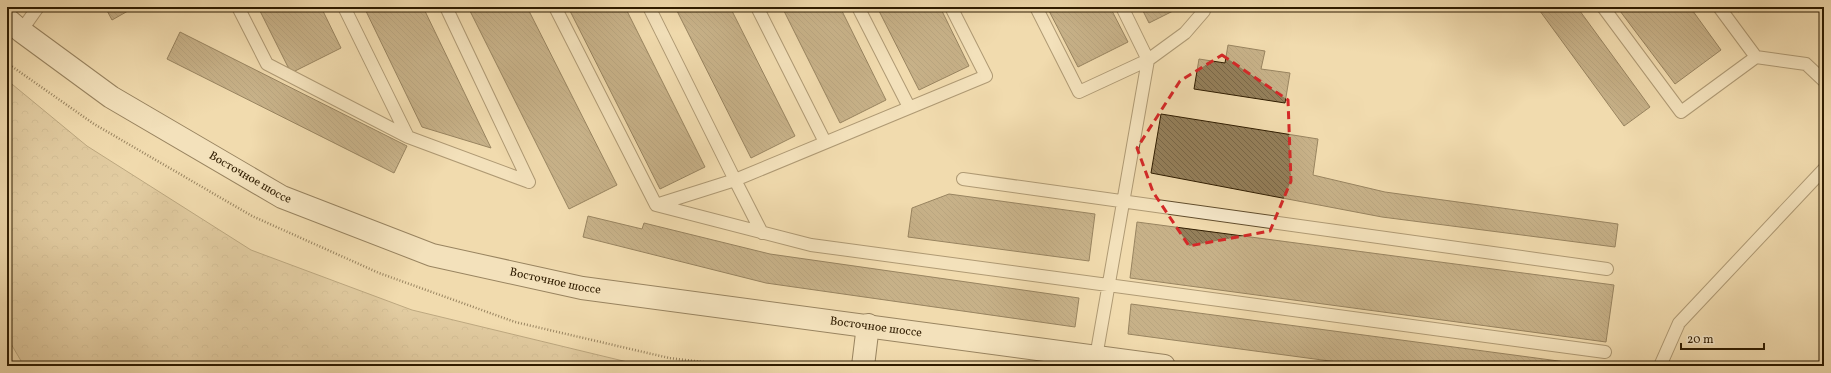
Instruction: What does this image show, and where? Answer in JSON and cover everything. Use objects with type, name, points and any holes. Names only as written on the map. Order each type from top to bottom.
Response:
[{"type":"main road","name":"Восточное шоссе","points":[[14,25],[111,97],[282,197],[432,255],[582,288],[868,325],[1164,366]]},
{"type":"main road","points":[[863,366],[868,325]]},
{"type":"lane","points":[[14,25],[38,7]]},
{"type":"lane","points":[[238,7],[267,64],[408,136],[529,182],[446,7]]},
{"type":"lane","points":[[344,7],[408,136]]},
{"type":"lane","points":[[555,7],[656,205],[811,245],[1605,352]]},
{"type":"lane","points":[[649,7],[762,233]]},
{"type":"lane","points":[[757,7],[825,142]]},
{"type":"lane","points":[[858,7],[909,107]]},
{"type":"lane","points":[[656,205],[735,180],[986,76],[951,7]]},
{"type":"lane","points":[[1036,7],[1079,92],[1148,60],[1185,33],[1204,11],[1204,7]]},
{"type":"lane","points":[[1096,357],[1148,60],[1122,7]]},
{"type":"lane","points":[[1603,7],[1681,112],[1756,57],[1806,64],[1824,81]]},
{"type":"lane","points":[[1719,7],[1756,57]]},
{"type":"lane","points":[[1660,366],[1679,323],[1824,169]]},
{"type":"lane","points":[[963,179],[1607,269]]},
{"type":"highlighted area","points":[[1222,55],[1288,100],[1291,181],[1270,231],[1189,246],[1153,192],[1137,148],[1180,81]]},
{"type":"green space","points":[[7,80],[87,146],[251,250],[412,310],[644,366],[24,366],[7,337]]},
{"type":"building","points":[[105,7],[135,7],[112,20]]},
{"type":"building","points":[[258,7],[321,7],[341,48],[291,73]]},
{"type":"building","points":[[364,7],[423,7],[491,148],[422,127]]},
{"type":"building","points":[[468,7],[527,7],[617,185],[569,209]]},
{"type":"building","points":[[568,7],[625,7],[705,167],[660,189]]},
{"type":"building","points":[[675,7],[730,7],[795,136],[751,158]]},
{"type":"building","points":[[782,7],[840,7],[886,100],[840,123]]},
{"type":"building","points":[[877,7],[940,7],[969,66],[919,90]]},
{"type":"building","points":[[1047,7],[1110,7],[1128,42],[1078,67]]},
{"type":"building","points":[[1141,7],[1181,7],[1149,23]]},
{"type":"building","points":[[1537,7],[1577,7],[1650,107],[1624,126]]},
{"type":"building","points":[[1617,7],[1690,7],[1721,50],[1675,84]]},
{"type":"building","points":[[1734,7],[1745,7],[1738,12]]},
{"type":"building","points":[[180,32],[407,146],[394,173],[167,59]]},
{"type":"building","points":[[1228,45],[1265,51],[1261,69],[1290,73],[1285,103],[1194,89],[1199,59],[1225,63]]},
{"type":"building","points":[[1161,114],[1318,139],[1313,175],[1385,192],[1618,224],[1615,247],[1382,217],[1151,173]]},
{"type":"building","points":[[949,194],[1095,214],[1089,261],[908,237],[912,208]]},
{"type":"building","points":[[588,216],[642,229],[644,223],[770,254],[1079,298],[1075,327],[766,283],[583,237]]},
{"type":"building","points":[[1137,222],[1614,285],[1606,342],[1130,278]]},
{"type":"building","points":[[1131,304],[1596,366],[1367,366],[1128,334]]}]
